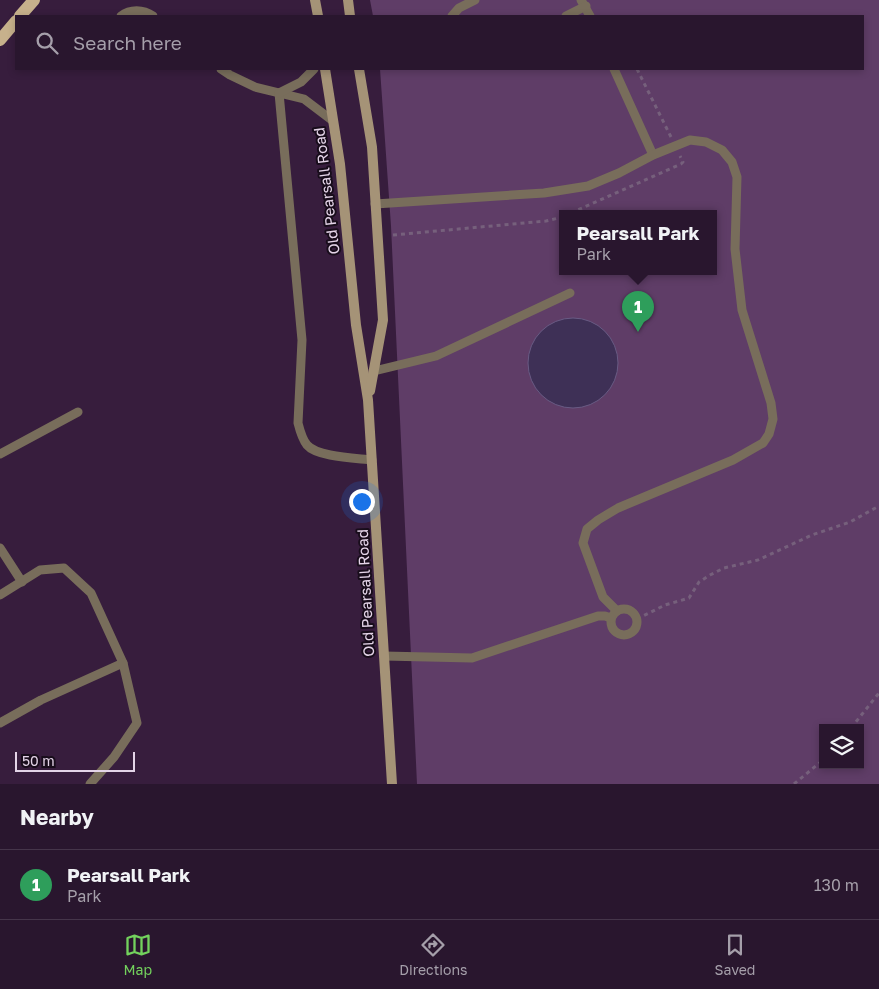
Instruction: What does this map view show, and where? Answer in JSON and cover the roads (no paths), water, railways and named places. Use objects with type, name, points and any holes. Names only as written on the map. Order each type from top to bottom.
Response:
[{"type":"main road","points":[[21,15],[34,0]]},
{"type":"main road","points":[[316,0],[318,15]]},
{"type":"main road","points":[[348,0],[350,15]]},
{"type":"main road","points":[[0,40],[14,28]]},
{"type":"main road","name":"Old Pearsall Road","points":[[325,70],[340,164],[356,325],[368,400],[392,784]]},
{"type":"main road","name":"Old Pearsall Road","points":[[359,70],[372,147],[383,320],[368,400]]},
{"type":"lane","points":[[453,15],[459,8],[476,0]]},
{"type":"lane","points":[[567,15],[583,3],[589,15]]},
{"type":"lane","points":[[122,15],[137,10],[152,15]]},
{"type":"lane","points":[[222,70],[255,87],[304,99],[333,121]]},
{"type":"lane","points":[[279,93],[301,82],[313,70]]},
{"type":"lane","points":[[614,70],[653,155]]},
{"type":"lane","points":[[279,93],[302,340],[298,423],[308,447],[323,454],[372,460]]},
{"type":"lane","points":[[376,204],[544,193],[588,186],[653,155],[690,140],[706,142],[722,150],[732,162],[737,177],[736,249],[742,310],[771,403],[773,419],[769,434],[763,443],[733,460],[618,508],[587,529],[583,543],[603,597],[614,615],[612,628],[615,632],[624,636],[633,632],[637,619],[631,611],[622,609],[614,615],[598,616],[472,658],[384,656]]},
{"type":"lane","points":[[374,371],[436,356],[570,292]]},
{"type":"lane","points":[[0,454],[78,412]]},
{"type":"lane","points":[[0,548],[22,582]]},
{"type":"lane","points":[[0,595],[40,570],[64,568],[91,593],[123,662],[137,723],[114,757],[90,784]]},
{"type":"lane","points":[[0,723],[41,700],[123,662]]},
{"type":"place","name":"Pearsall Park","points":[[638,332]]}]
